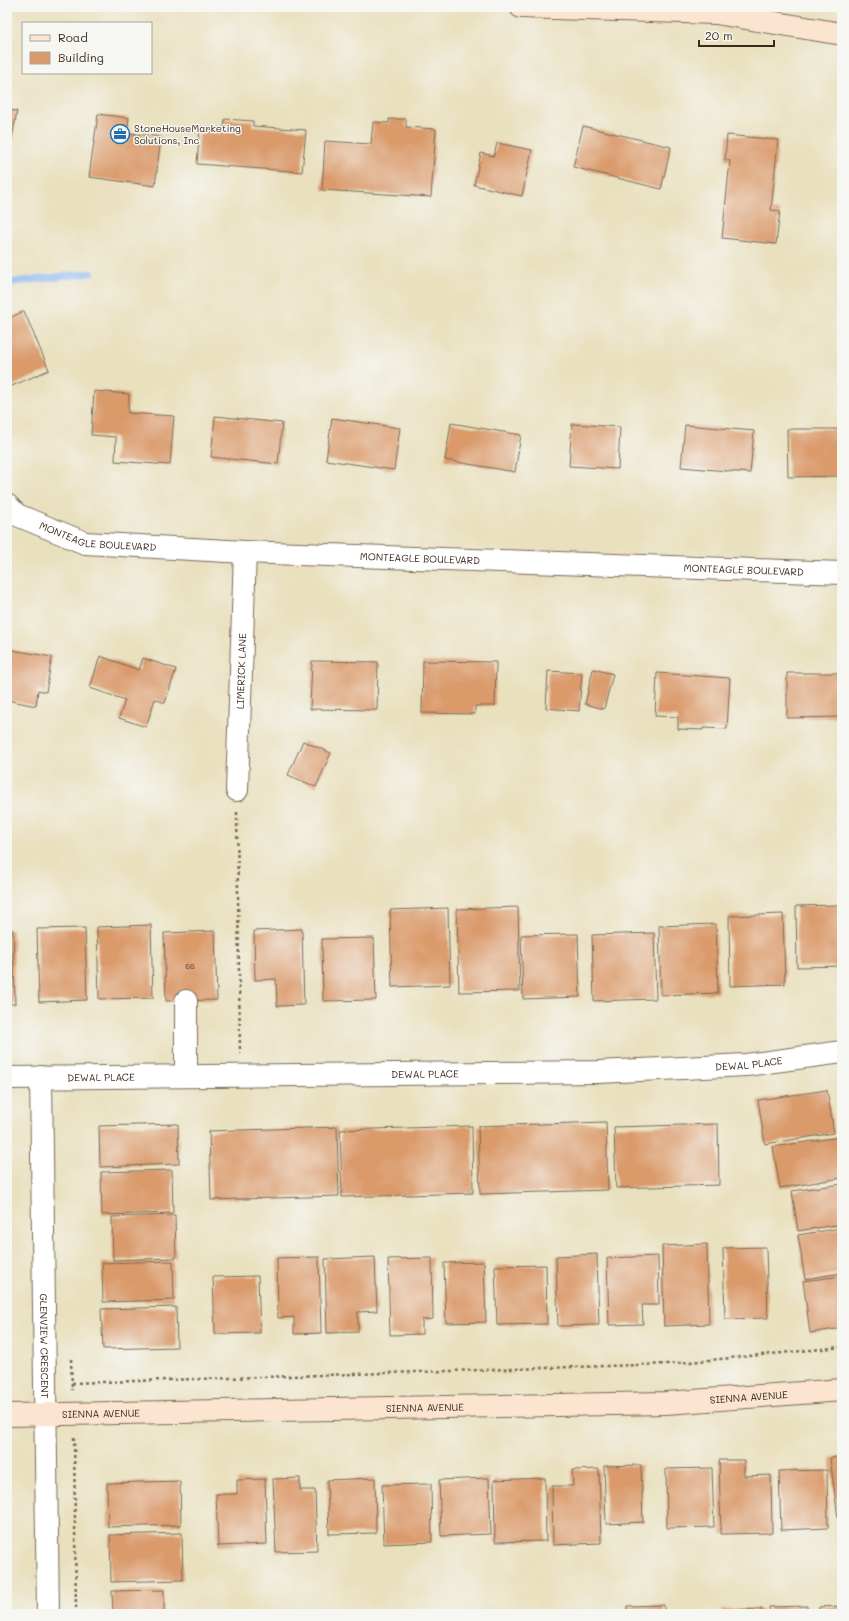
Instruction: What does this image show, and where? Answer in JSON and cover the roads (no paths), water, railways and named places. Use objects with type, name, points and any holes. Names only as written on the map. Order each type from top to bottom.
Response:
[{"type":"street","points":[[521,7],[716,14],[842,34]]},
{"type":"street","name":"MONTEAGLE BOULEVARD","points":[[7,505],[17,515],[85,543],[245,552],[842,573]]},
{"type":"street","name":"LIMERICK LANE","points":[[237,790],[245,552]]},
{"type":"street","points":[[186,1001],[186,1076]]},
{"type":"street","name":"DEWAL PLACE","points":[[7,1078],[598,1072],[746,1065],[842,1052]]},
{"type":"street","name":"GLENVIEW CRESCENT","points":[[41,1077],[48,1614]]},
{"type":"street","name":"SIENNA AVENUE","points":[[7,1415],[666,1403],[842,1390]]},
{"type":"waterway","points":[[7,283],[91,273]]},
{"type":"place","name":"StoneHouseMarketing Solutions, Inc","points":[[120,134]]}]
